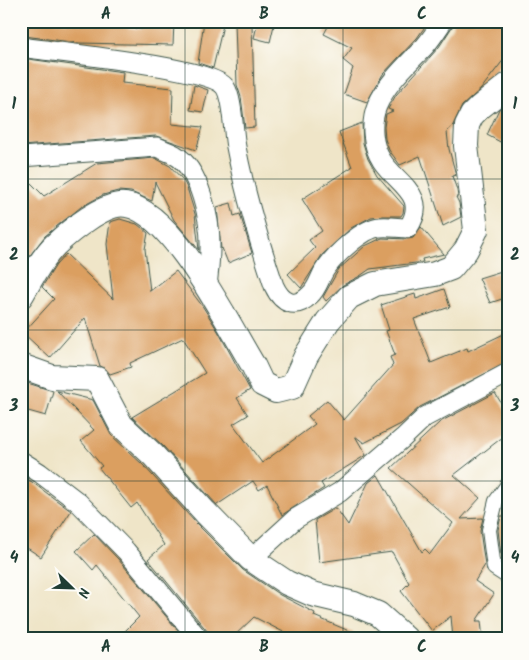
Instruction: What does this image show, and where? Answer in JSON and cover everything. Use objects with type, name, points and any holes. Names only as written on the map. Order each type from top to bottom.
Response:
[{"type":"street","points":[[21,47],[200,74],[224,86],[229,97],[236,146],[253,218],[274,286],[283,301],[289,303],[311,295],[325,269],[336,255],[357,239],[379,227],[408,228],[412,222],[415,215],[415,205],[409,189],[382,162],[375,146],[373,135],[374,117],[376,106],[391,84],[432,38],[444,21]]},
{"type":"street","points":[[21,296],[54,246],[88,218],[101,210],[125,204],[139,209],[156,220],[182,248],[262,384],[276,391],[292,387],[306,356],[328,321],[349,296],[375,284],[435,274],[451,268],[466,250],[476,230],[466,146],[467,125],[478,108],[508,85]]},
{"type":"street","points":[[21,156],[157,147],[176,155],[194,177],[200,190],[207,219],[210,248],[207,288]]},
{"type":"street","points":[[21,366],[52,378],[97,379],[121,424],[153,455],[251,559],[287,583],[312,594],[354,604],[378,614],[406,639]]},
{"type":"street","points":[[251,559],[295,519],[340,492],[425,417],[508,373]]},
{"type":"street","points":[[21,461],[40,473],[85,509],[126,551],[199,639]]},
{"type":"street","points":[[508,484],[496,501],[489,530],[494,568],[508,577]]},
{"type":"building","points":[[28,21],[52,21],[142,29],[142,21],[174,22],[173,45],[79,43],[24,36]]},
{"type":"building","points":[[204,21],[224,21],[213,68],[198,63]]},
{"type":"building","points":[[258,21],[275,21],[270,42],[254,38]]},
{"type":"building","points":[[331,21],[429,21],[417,38],[383,74],[367,102],[344,94],[353,68],[343,60],[352,48],[324,34]]},
{"type":"building","points":[[454,21],[508,21],[508,54],[481,89],[462,106],[453,125],[447,132],[449,149],[456,175],[452,176],[457,190],[458,197],[456,197],[461,217],[443,226],[420,156],[400,165],[389,150],[385,139],[384,127],[386,114],[393,111],[388,109],[396,95],[439,47]]},
{"type":"building","points":[[235,22],[252,25],[255,127],[245,128],[241,97],[237,85]]},
{"type":"building","points":[[21,58],[123,72],[122,83],[173,88],[172,124],[203,127],[196,150],[156,136],[21,146]]},
{"type":"building","points":[[194,85],[208,90],[203,112],[190,110]]},
{"type":"building","points":[[508,103],[508,146],[487,135],[499,109]]},
{"type":"building","points":[[362,123],[363,143],[368,159],[377,175],[404,206],[403,213],[401,216],[371,217],[351,228],[322,255],[301,288],[288,274],[315,248],[309,240],[322,231],[302,199],[352,167],[339,132]]},
{"type":"building","points":[[155,158],[170,166],[183,180],[187,188],[195,214],[199,250],[174,220],[155,182],[152,201],[131,192],[118,191],[103,195],[81,207],[45,236],[21,267],[21,173],[44,196],[97,163]]},
{"type":"building","points":[[231,203],[234,216],[240,214],[252,253],[228,263],[221,249],[217,207]]},
{"type":"building","points":[[120,219],[137,224],[148,233],[145,249],[150,291],[176,271],[218,331],[250,390],[237,398],[248,415],[233,424],[262,463],[315,424],[308,416],[327,400],[344,420],[393,365],[390,357],[395,355],[386,331],[389,330],[381,305],[415,294],[416,299],[444,289],[450,307],[414,319],[431,363],[467,348],[468,351],[508,332],[508,362],[420,407],[401,424],[364,443],[355,436],[366,455],[321,483],[324,488],[282,515],[267,485],[259,490],[253,481],[217,505],[163,446],[132,417],[205,373],[183,338],[130,363],[131,367],[110,374],[105,368],[100,366],[85,318],[50,358],[23,333],[54,299],[42,287],[56,265],[66,254],[113,299],[107,244],[110,222]]},
{"type":"building","points":[[421,227],[444,254],[422,259],[423,262],[370,269],[343,285],[326,301],[323,297],[339,269],[365,246],[382,238],[413,238]]},
{"type":"building","points":[[508,269],[508,297],[490,303],[479,278]]},
{"type":"building","points":[[21,381],[53,391],[46,416],[21,409]]},
{"type":"building","points":[[57,391],[93,400],[111,435],[143,465],[195,522],[243,570],[280,595],[315,613],[314,616],[368,639],[297,639],[254,617],[231,639],[211,639],[208,632],[148,559],[164,545],[137,503],[131,508],[99,468],[102,466],[81,441],[94,430]]},
{"type":"building","points":[[495,393],[508,414],[508,433],[454,475],[480,498],[461,519],[483,518],[480,531],[485,565],[475,581],[494,594],[476,621],[481,621],[483,639],[453,639],[451,616],[432,631],[401,591],[409,583],[392,552],[319,562],[315,520],[336,508],[348,525],[368,483],[378,475],[422,552],[425,549],[430,554],[453,523],[391,468],[440,422]]},
{"type":"building","points":[[21,474],[71,511],[41,557],[21,544]]},
{"type":"building","points":[[501,516],[508,516],[508,553],[501,554],[498,530]]},
{"type":"building","points":[[94,534],[118,559],[180,633],[174,639],[117,639],[139,617],[97,565],[93,570],[76,551]]}]
